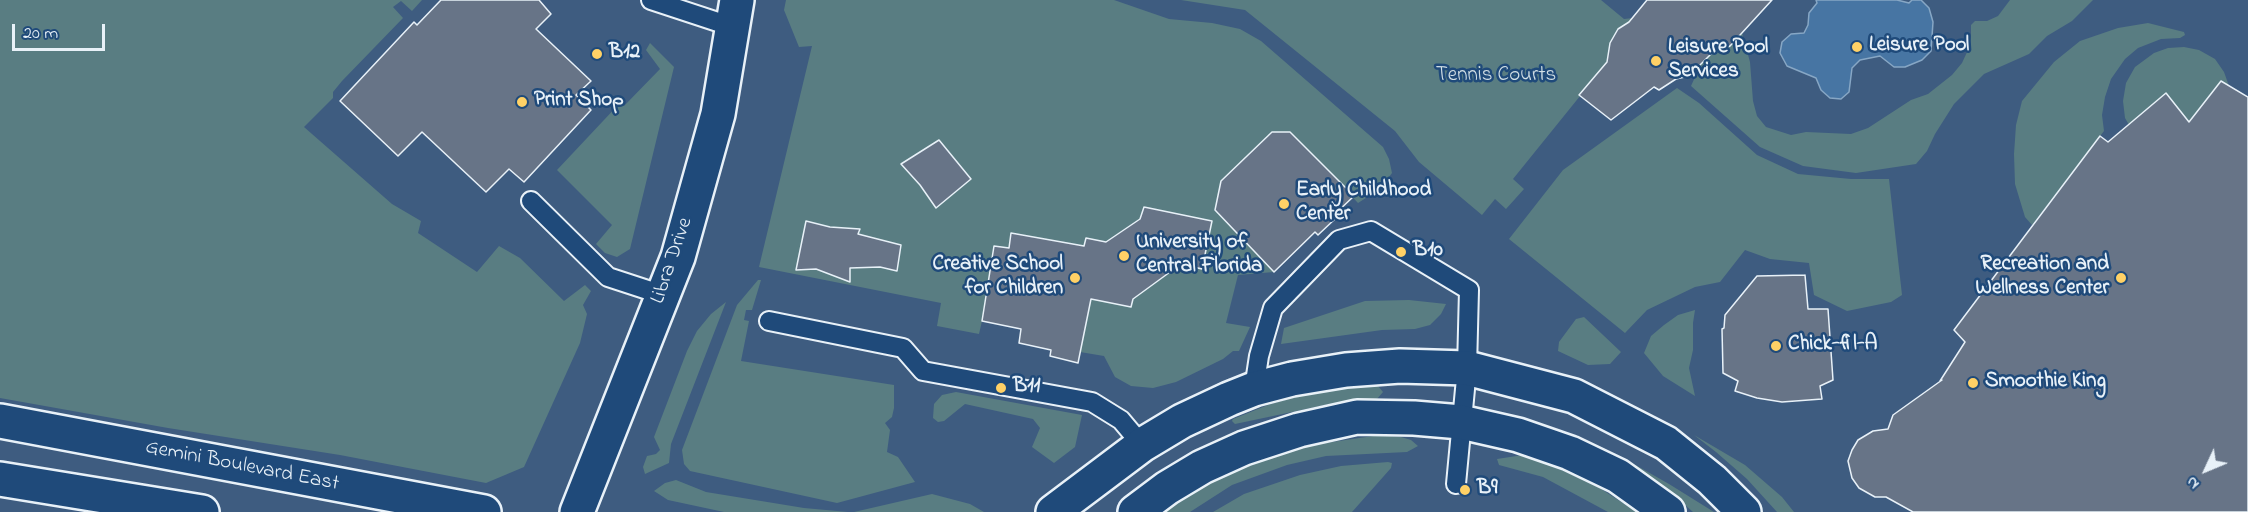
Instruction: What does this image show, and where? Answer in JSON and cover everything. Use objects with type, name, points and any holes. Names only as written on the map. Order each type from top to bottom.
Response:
[{"type":"street","name":"Libra Drive","points":[[577,512],[678,257],[718,114],[735,14]]},
{"type":"street","points":[[1053,512],[1142,445],[1182,421],[1254,389],[1293,378],[1346,370],[1400,366],[1467,368],[1574,396],[1666,443],[1712,480],[1744,512]]},
{"type":"street","points":[[1135,512],[1167,488],[1202,467],[1244,448],[1299,430],[1357,417],[1461,422],[1518,435],[1570,453],[1618,476],[1668,512]]},
{"type":"street","name":"Gemini Boulevard East","points":[[0,421],[484,512]]},
{"type":"street","points":[[1142,445],[1167,488]]},
{"type":"street","points":[[0,479],[202,512]]},
{"type":"lane","points":[[651,0],[735,14]]},
{"type":"lane","points":[[531,201],[608,277],[663,295]]},
{"type":"lane","points":[[1254,389],[1259,356],[1273,308],[1339,240],[1371,231],[1469,290],[1467,368],[1456,484]]},
{"type":"lane","points":[[769,321],[903,348],[923,371],[1092,402],[1121,420],[1142,445]]},
{"type":"shaded area","name":"University of Central Florida","points":[[0,0],[2248,0],[2248,512],[0,512]]},
{"type":"shaded area","name":"Leisure Pool","points":[[1816,0],[1897,0],[1909,3],[1912,0],[1921,0],[1929,8],[1933,22],[1931,51],[1922,60],[1905,67],[1894,67],[1880,56],[1860,60],[1852,68],[1849,92],[1841,99],[1830,98],[1821,90],[1816,78],[1787,66],[1780,53],[1782,42],[1791,34],[1804,33],[1808,25],[1809,13],[1817,3]]},
{"type":"green space","points":[[0,0],[422,0],[412,11],[401,1],[393,7],[403,18],[342,81],[333,92],[333,98],[304,127],[392,204],[421,221],[418,233],[477,272],[499,246],[520,258],[564,301],[585,285],[591,291],[583,305],[587,314],[580,343],[524,467],[486,483],[340,455],[168,428],[0,398]]},
{"type":"green space","points":[[786,0],[1114,0],[1169,19],[1212,23],[1240,29],[1261,41],[1383,147],[1392,173],[1380,189],[1358,203],[1290,132],[1272,132],[1225,177],[1237,233],[1274,272],[1238,275],[1226,323],[1250,327],[1239,351],[1233,351],[1223,359],[1176,382],[1153,388],[1131,386],[1115,377],[1104,356],[1080,352],[1021,329],[982,321],[979,334],[937,326],[941,303],[759,267],[812,46],[799,47],[784,10]]},
{"type":"green space","name":"Tennis Courts","points":[[1181,0],[1601,0],[1624,19],[1633,18],[1614,36],[1609,49],[1614,54],[1513,179],[1524,189],[1506,209],[1495,199],[1482,215],[1419,162],[1395,131],[1245,10]]},
{"type":"green space","points":[[2010,0],[2093,0],[2072,21],[2047,36],[2029,54],[1984,74],[1954,104],[1927,151],[1916,164],[1856,173],[1803,166],[1760,147],[1691,86],[1701,64],[1707,57],[1730,46],[1742,33],[1750,62],[1753,101],[1757,116],[1766,127],[1791,135],[1806,132],[1851,134],[1868,128],[1911,100],[1928,94],[1952,75],[1962,63],[1968,50],[1971,25],[1975,21],[1987,21],[1998,16]]},
{"type":"green space","points":[[2148,23],[2184,32],[2185,35],[2180,38],[2161,39],[2138,48],[2125,59],[2111,79],[2105,97],[2102,115],[2104,131],[2032,225],[2025,217],[2015,184],[2016,125],[2022,101],[2054,62],[2080,41],[2118,28]]},
{"type":"green space","points":[[650,43],[674,67],[630,249],[617,257],[605,253],[596,244],[612,225],[557,170],[619,104],[624,106],[660,69],[646,50]]},
{"type":"green space","points":[[2184,47],[2199,50],[2215,59],[2224,72],[2229,86],[2189,122],[2166,93],[2129,125],[2125,118],[2123,101],[2126,83],[2135,67],[2154,53],[2168,48]]},
{"type":"green space","points":[[1677,88],[1699,103],[1757,155],[1798,174],[1851,179],[1889,179],[1902,295],[1891,302],[1847,311],[1814,295],[1809,263],[1770,259],[1745,250],[1720,282],[1695,287],[1647,310],[1625,333],[1509,239],[1563,170]]},
{"type":"green space","points":[[758,280],[761,280],[752,310],[746,310],[744,320],[749,321],[741,361],[894,385],[892,417],[885,423],[890,430],[887,452],[898,457],[915,482],[837,503],[690,471],[684,464],[682,450],[737,305]]},
{"type":"green space","points":[[1409,300],[1446,304],[1441,314],[1430,325],[1415,329],[1382,330],[1281,344],[1284,328],[1365,301]]},
{"type":"green space","points":[[726,302],[671,444],[669,463],[645,474],[643,467],[647,456],[656,454],[660,450],[654,437],[687,351],[697,331],[711,314]]},
{"type":"green space","points":[[1695,310],[1693,350],[1689,368],[1695,396],[1663,376],[1644,353],[1651,336],[1664,325],[1678,315]]},
{"type":"green space","points":[[1584,317],[1621,352],[1610,364],[1588,365],[1558,351],[1559,342],[1576,319]]},
{"type":"green space","points":[[1357,386],[1378,386],[1383,392],[1377,399],[1372,400],[1330,404],[1235,424],[1232,421],[1268,405],[1311,392]]},
{"type":"green space","points":[[956,392],[1082,415],[1075,447],[1054,463],[1032,447],[1040,428],[1033,419],[965,404],[944,421],[938,422],[933,418],[934,404],[942,395]]},
{"type":"green space","points":[[1380,435],[1401,437],[1411,440],[1418,446],[1407,452],[1326,456],[1287,465],[1232,485],[1190,512],[1164,512],[1195,491],[1234,471],[1285,452],[1318,444]]},
{"type":"green space","points":[[1694,435],[1745,465],[1782,497],[1794,512],[1777,512],[1747,479]]},
{"type":"green space","points":[[1523,455],[1598,487],[1637,512],[1608,512],[1543,477],[1499,465],[1497,459]]},
{"type":"green space","points":[[1392,463],[1391,468],[1352,512],[1213,512],[1244,494],[1300,475],[1341,466]]},
{"type":"green space","points":[[1632,463],[1714,512],[1693,512],[1668,490],[1630,466]]},
{"type":"green space","points":[[676,480],[706,492],[804,508],[848,512],[724,512],[668,500],[654,491],[665,483]]},
{"type":"green space","points":[[932,494],[970,504],[984,512],[854,512]]},
{"type":"building","name":"Print Shop","points":[[441,0],[539,0],[551,14],[536,29],[591,81],[576,95],[591,110],[524,182],[509,169],[486,192],[422,132],[398,156],[340,101],[414,22],[417,25]]},
{"type":"building","name":"Leisure Pool Services","points":[[1647,0],[1772,0],[1730,46],[1712,53],[1689,76],[1676,79],[1659,90],[1654,87],[1611,120],[1579,95],[1607,62],[1610,43],[1618,29],[1629,22]]},
{"type":"building","name":"Recreation and Wellness Center","points":[[2221,81],[2248,97],[2248,512],[1913,512],[1886,497],[1875,497],[1859,488],[1852,478],[1848,461],[1858,440],[1873,431],[1888,429],[1893,415],[1942,380],[1940,381],[1965,342],[1954,330],[2100,136],[2108,142],[2166,93],[2189,122]]},
{"type":"building","name":"Early Childhood Center","points":[[1272,132],[1290,132],[1354,196],[1334,215],[1336,218],[1318,235],[1315,232],[1274,272],[1215,210],[1221,181]]},
{"type":"building","points":[[939,140],[971,179],[936,208],[901,164]]},
{"type":"building","name":"Creative School for Children","points":[[1144,207],[1212,221],[1202,269],[1181,264],[1133,299],[1131,307],[1091,299],[1078,363],[1050,356],[1051,350],[1019,343],[1021,329],[982,321],[994,246],[1009,248],[1011,233],[1084,246],[1086,238],[1106,242],[1140,219]]},
{"type":"building","points":[[806,221],[830,227],[860,229],[858,234],[901,245],[897,271],[880,267],[850,268],[850,282],[816,269],[796,270]]},
{"type":"building","name":"Chick-fil-A","points":[[1805,275],[1808,309],[1828,309],[1833,380],[1820,386],[1822,399],[1782,402],[1757,398],[1735,391],[1738,381],[1723,373],[1722,329],[1725,315],[1757,276]]},
{"type":"place","name":"Leisure Pool","points":[[1857,47]]},
{"type":"place","name":"B12","points":[[597,54]]},
{"type":"place","name":"Leisure Pool Services","points":[[1656,61]]},
{"type":"place","name":"Print Shop","points":[[522,102]]},
{"type":"place","name":"Early Childhood Center","points":[[1284,204]]},
{"type":"place","name":"B10","points":[[1401,252]]},
{"type":"place","name":"University of Central Florida","points":[[1124,256]]},
{"type":"place","name":"Creative School for Children","points":[[1075,278]]},
{"type":"place","name":"Recreation and Wellness Center","points":[[2121,278]]},
{"type":"place","name":"Chick-fil-A","points":[[1776,346]]},
{"type":"place","name":"Smoothie King","points":[[1973,383]]},
{"type":"place","name":"B11","points":[[1001,388]]},
{"type":"place","name":"B9","points":[[1465,490]]}]
